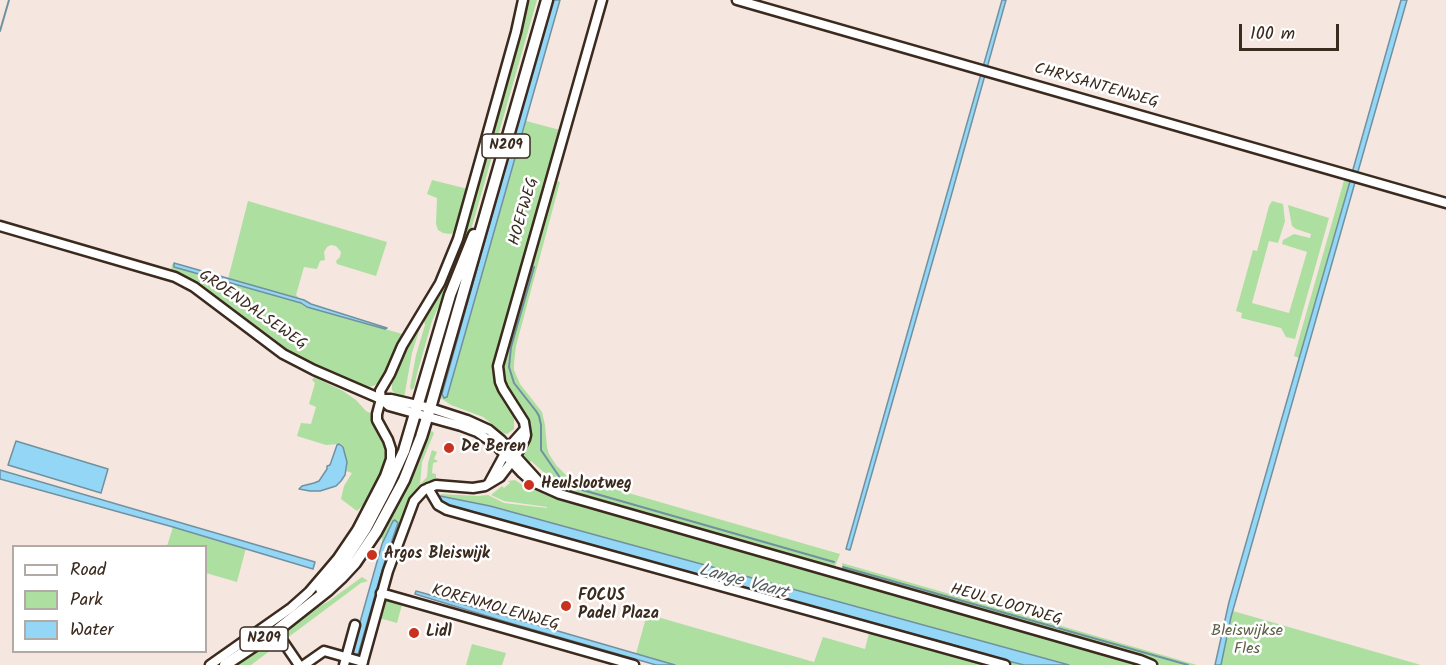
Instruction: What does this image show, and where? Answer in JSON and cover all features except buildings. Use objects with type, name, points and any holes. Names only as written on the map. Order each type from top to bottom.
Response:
[{"type":"main road","name":"N209","points":[[300,611],[336,572],[366,528],[404,451],[450,295],[478,223],[541,0]]},
{"type":"main road","name":"N209","points":[[225,665],[276,631],[342,577],[368,546],[404,480],[429,413],[547,0]]},
{"type":"street","points":[[210,665],[291,608],[309,592],[357,530],[385,476],[391,459],[391,448],[377,420],[381,399],[386,393],[390,374],[402,346],[440,283],[458,239],[523,0]]},
{"type":"street","name":"HOEFWEG","points":[[525,429],[522,418],[503,389],[498,366],[602,0]]},
{"type":"street","name":"CHRYSANTENWEG","points":[[737,0],[1446,203]]},
{"type":"street","name":"GROENDALSEWEG","points":[[0,226],[175,277],[194,287],[283,354],[381,399],[391,399],[429,413]]},
{"type":"street","name":"HEULSLOOTWEG","points":[[429,413],[467,420],[489,430],[501,440],[531,481],[560,494],[1152,665]]},
{"type":"street","points":[[489,483],[507,451],[525,429]]},
{"type":"street","points":[[353,661],[381,593],[410,507],[420,493],[441,484],[478,488],[500,477],[514,459],[525,439],[525,429]]},
{"type":"street","points":[[428,488],[438,505],[447,510],[1005,665]]},
{"type":"street","name":"KORENMOLENWEG","points":[[381,593],[634,665]]},
{"type":"street","points":[[353,661],[355,625]]},
{"type":"street","points":[[284,643],[299,665]]},
{"type":"street","points":[[304,665],[324,651],[353,661]]},
{"type":"green space","points":[[526,0],[537,0],[473,223],[467,243],[432,321],[414,388],[411,390],[416,355],[425,325],[423,318],[446,280]]},
{"type":"green space","points":[[549,0],[552,0],[475,273],[447,397],[526,121],[560,130],[495,365],[498,388],[512,410],[514,419],[514,429],[507,434],[483,417],[451,405],[439,397],[438,393]]},
{"type":"green space","points":[[1345,177],[1351,178],[1299,358],[1294,356]]},
{"type":"green space","points":[[432,180],[468,189],[454,233],[443,233],[438,230],[436,224],[437,198],[427,194]]},
{"type":"green space","points":[[553,180],[560,182],[516,346],[514,370],[520,384],[542,412],[547,447],[556,465],[566,475],[840,554],[834,569],[568,492],[549,479],[531,461],[528,465],[523,459],[522,450],[529,437],[530,422],[507,389],[502,364]]},
{"type":"green space","points":[[248,201],[387,242],[376,276],[337,264],[336,261],[341,252],[336,246],[331,245],[324,252],[325,260],[320,261],[317,269],[304,267],[296,295],[301,300],[228,279]]},
{"type":"green space","points":[[1272,201],[1283,204],[1285,221],[1278,243],[1269,241],[1252,303],[1289,313],[1307,252],[1282,244],[1283,240],[1294,234],[1310,238],[1311,234],[1292,226],[1288,205],[1329,218],[1295,339],[1286,337],[1281,328],[1241,318],[1242,313],[1236,311],[1253,250],[1257,251]]},
{"type":"green space","points":[[172,264],[174,267],[406,335],[379,383],[367,387],[290,354],[171,272]]},
{"type":"green space","points":[[420,323],[404,398],[400,398],[392,390],[392,382],[402,354]]},
{"type":"green space","points":[[314,377],[343,391],[370,413],[386,448],[387,459],[383,470],[372,492],[357,511],[341,499],[344,486],[352,473],[346,471],[347,462],[343,446],[326,445],[297,436],[301,423],[311,424],[316,407],[309,404],[315,383],[312,380]]},
{"type":"green space","points":[[432,431],[434,433],[422,462],[420,484],[412,496],[387,558],[393,521],[382,544],[382,531],[410,480],[427,433]]},
{"type":"green space","points":[[432,450],[437,452],[434,459],[438,461],[433,463],[432,473],[436,474],[436,478],[420,484],[427,477]]},
{"type":"green space","points":[[515,480],[532,489],[619,517],[622,515],[1142,665],[1069,665],[490,506],[440,496],[441,494],[488,495],[504,503],[547,508],[504,501],[491,495],[502,486],[504,488],[510,483],[508,481]]},
{"type":"green space","points":[[439,497],[445,505],[1024,665],[1013,665],[444,507]]},
{"type":"green space","points":[[173,527],[246,548],[237,582],[207,573],[207,545],[167,545]]},
{"type":"green space","points":[[842,563],[1197,665],[1160,665],[1128,653],[843,571]]},
{"type":"green space","points":[[362,577],[368,581],[361,583],[251,665],[235,665],[306,614],[329,601]]},
{"type":"green space","points":[[386,599],[403,601],[397,623],[379,618]]},
{"type":"green space","name":"Bleiswijkse Fles","points":[[1233,611],[1421,665],[1216,665],[1229,612]]},
{"type":"green space","points":[[647,614],[814,662],[823,637],[865,649],[870,629],[999,665],[675,665],[636,654]]},
{"type":"green space","points":[[472,644],[506,653],[502,665],[466,665]]},
{"type":"water","points":[[552,0],[560,0],[447,397],[444,398],[442,394]]},
{"type":"water","points":[[1002,0],[1006,0],[943,225],[850,550],[846,549]]},
{"type":"water","points":[[1401,0],[1407,0],[1357,175],[1352,173]]},
{"type":"water","points":[[1351,178],[1356,179],[1231,617],[1221,665],[1215,665],[1229,602]]},
{"type":"water","points":[[174,263],[304,300],[387,328],[307,307],[301,303],[174,267]]},
{"type":"water","points":[[16,441],[108,469],[101,493],[8,465]]},
{"type":"water","points":[[339,444],[343,447],[347,462],[345,475],[341,481],[336,486],[320,491],[299,489],[319,481],[327,466],[330,465]]},
{"type":"water","points":[[0,470],[315,562],[313,569],[0,479]]},
{"type":"water","name":"Lange Vaart","points":[[440,496],[490,506],[1069,665],[1024,665],[1008,661],[445,505]]},
{"type":"water","points":[[395,520],[398,523],[355,665],[348,665],[382,544]]},
{"type":"water","points":[[416,591],[675,665],[656,665],[415,594]]},
{"type":"waterway","points":[[0,31],[9,0]]},
{"type":"waterway","points":[[534,267],[511,347],[509,367],[514,383],[539,416],[541,450],[565,485],[834,562]]},
{"type":"waterway","points":[[843,567],[1188,665]]},
{"type":"place","name":"De Beren","points":[[449,448]]},
{"type":"place","name":"Heulslootweg","points":[[529,485]]},
{"type":"place","name":"Argos Bleiswijk","points":[[372,555]]},
{"type":"place","name":"FOCUS Padel Plaza","points":[[566,606]]},
{"type":"place","name":"Lidl","points":[[414,633]]}]
